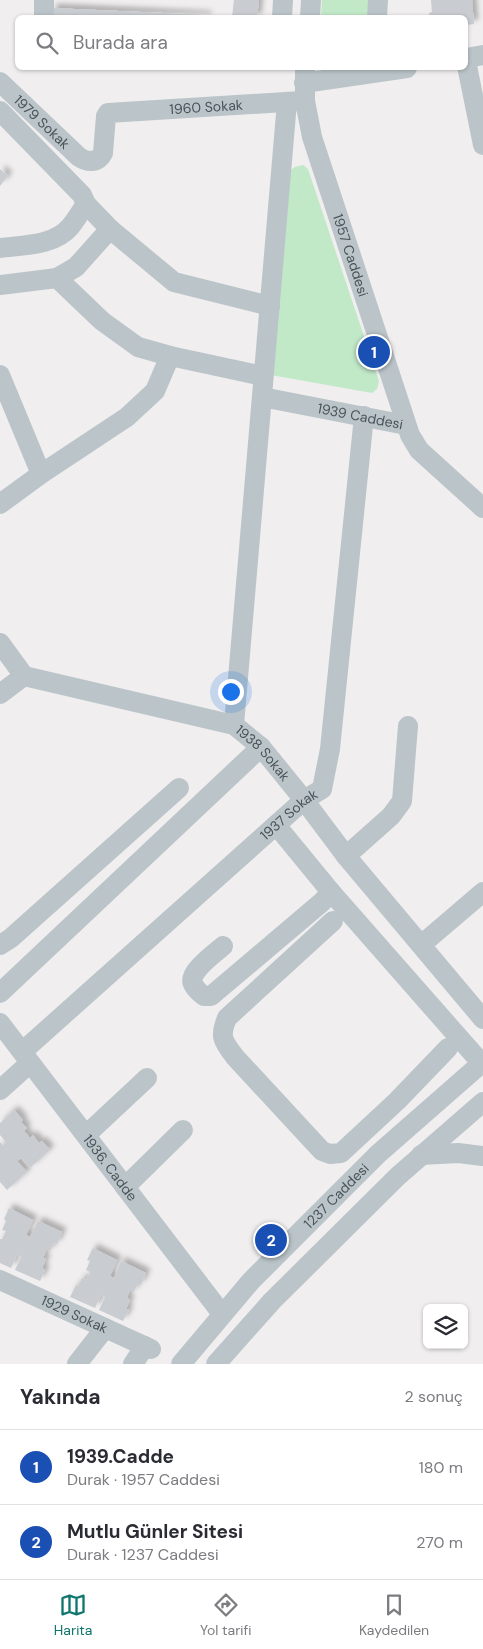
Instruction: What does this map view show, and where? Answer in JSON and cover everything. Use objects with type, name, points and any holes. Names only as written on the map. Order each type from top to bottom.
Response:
[{"type":"street","points":[[44,0],[44,15]]},
{"type":"street","points":[[282,15],[283,0]]},
{"type":"street","points":[[310,15],[311,0]]},
{"type":"street","points":[[377,15],[378,0]]},
{"type":"street","points":[[468,59],[483,55]]},
{"type":"street","name":"1960 Sokak","points":[[108,112],[300,88],[373,70]]},
{"type":"street","points":[[468,70],[483,145]]},
{"type":"street","name":"1979 Sokak","points":[[0,82],[84,160],[96,161],[104,153],[106,116],[108,112]]},
{"type":"street","points":[[234,725],[270,306],[300,88]]},
{"type":"street","name":"1957 Caddesi","points":[[300,88],[312,137],[406,425]]},
{"type":"street","points":[[0,111],[82,195],[86,204],[110,229],[174,282],[270,306]]},
{"type":"street","points":[[0,248],[43,242],[59,237],[69,228],[86,204]]},
{"type":"street","points":[[0,285],[57,278],[76,267],[110,229]]},
{"type":"street","points":[[57,278],[102,321],[138,347],[170,356],[264,376]]},
{"type":"street","points":[[0,504],[41,474],[128,417],[155,391],[170,356]]},
{"type":"street","points":[[0,378],[41,474]]},
{"type":"street","name":"1939 Caddesi","points":[[262,397],[406,425],[415,445],[483,508]]},
{"type":"street","name":"1937 Sokak","points":[[0,1090],[27,1057],[276,825],[304,800],[322,789],[330,749],[364,416]]},
{"type":"street","points":[[0,643],[24,676],[0,694]]},
{"type":"street","name":"1938 Sokak","points":[[24,676],[234,725],[261,747],[346,856],[482,1017]]},
{"type":"street","points":[[346,856],[391,816],[402,801],[408,726]]},
{"type":"street","points":[[0,993],[261,747]]},
{"type":"street","points":[[0,945],[11,938],[179,788]]},
{"type":"street","points":[[150,814],[168,835]]},
{"type":"street","points":[[276,825],[331,892],[482,1063]]},
{"type":"street","points":[[223,946],[196,970],[192,977],[192,983],[204,996],[211,996],[322,902],[331,892]]},
{"type":"street","points":[[421,945],[483,892]]},
{"type":"street","points":[[333,921],[227,1018],[223,1028],[223,1040],[235,1057],[322,1151],[330,1154],[341,1153],[397,1101],[448,1048]]},
{"type":"street","name":"1936. Cadde","points":[[1,1027],[27,1057],[222,1314]]},
{"type":"street","name":"1237 Caddesi","points":[[181,1364],[222,1314],[265,1267],[378,1154],[482,1063]]},
{"type":"street","points":[[86,1135],[147,1078]]},
{"type":"street","points":[[397,1101],[416,1120]]},
{"type":"street","name":"1237 Caddesi","points":[[216,1364],[272,1301],[398,1176],[483,1102]]},
{"type":"street","points":[[125,1187],[183,1130]]},
{"type":"street","points":[[421,1155],[458,1153],[483,1156]]},
{"type":"street","name":"1929 Sokak","points":[[0,1280],[148,1348],[133,1364]]},
{"type":"street","points":[[78,1364],[106,1328]]},
{"type":"green space","points":[[322,0],[371,0],[370,15],[321,15]]},
{"type":"green space","points":[[303,165],[308,169],[379,381],[377,389],[372,393],[271,375],[288,172],[295,167]]},
{"type":"building","points":[[234,0],[259,0],[257,15],[232,15]]},
{"type":"building","points":[[431,0],[472,0],[474,24],[468,25],[468,15],[429,15],[429,13],[432,12]]},
{"type":"building","points":[[52,8],[207,15],[52,15]]},
{"type":"building","points":[[0,169],[8,176],[0,186]]},
{"type":"building","points":[[14,1110],[23,1120],[21,1122],[27,1128],[24,1131],[30,1138],[33,1135],[39,1143],[42,1141],[50,1150],[30,1168],[21,1158],[17,1161],[27,1172],[7,1190],[0,1182],[0,1142],[3,1145],[6,1142],[0,1135],[0,1123]]},
{"type":"building","points":[[9,1208],[33,1220],[26,1235],[30,1237],[38,1221],[62,1232],[57,1244],[54,1243],[50,1251],[47,1249],[43,1258],[46,1259],[42,1268],[45,1270],[40,1281],[15,1270],[21,1257],[17,1255],[11,1268],[0,1263],[0,1239],[2,1239],[6,1231],[2,1230]]},
{"type":"building","points":[[93,1248],[117,1260],[110,1276],[114,1278],[121,1261],[146,1273],[141,1285],[138,1283],[134,1292],[130,1290],[127,1298],[130,1300],[126,1309],[129,1310],[123,1321],[99,1310],[105,1297],[101,1295],[95,1308],[70,1297],[76,1285],[78,1286],[82,1278],[86,1280],[90,1272],[86,1270],[90,1261],[87,1260]]},
{"type":"place","name":"1939.Cadde","points":[[374,352]]},
{"type":"place","name":"Mutlu Günler Sitesi","points":[[271,1240]]}]
